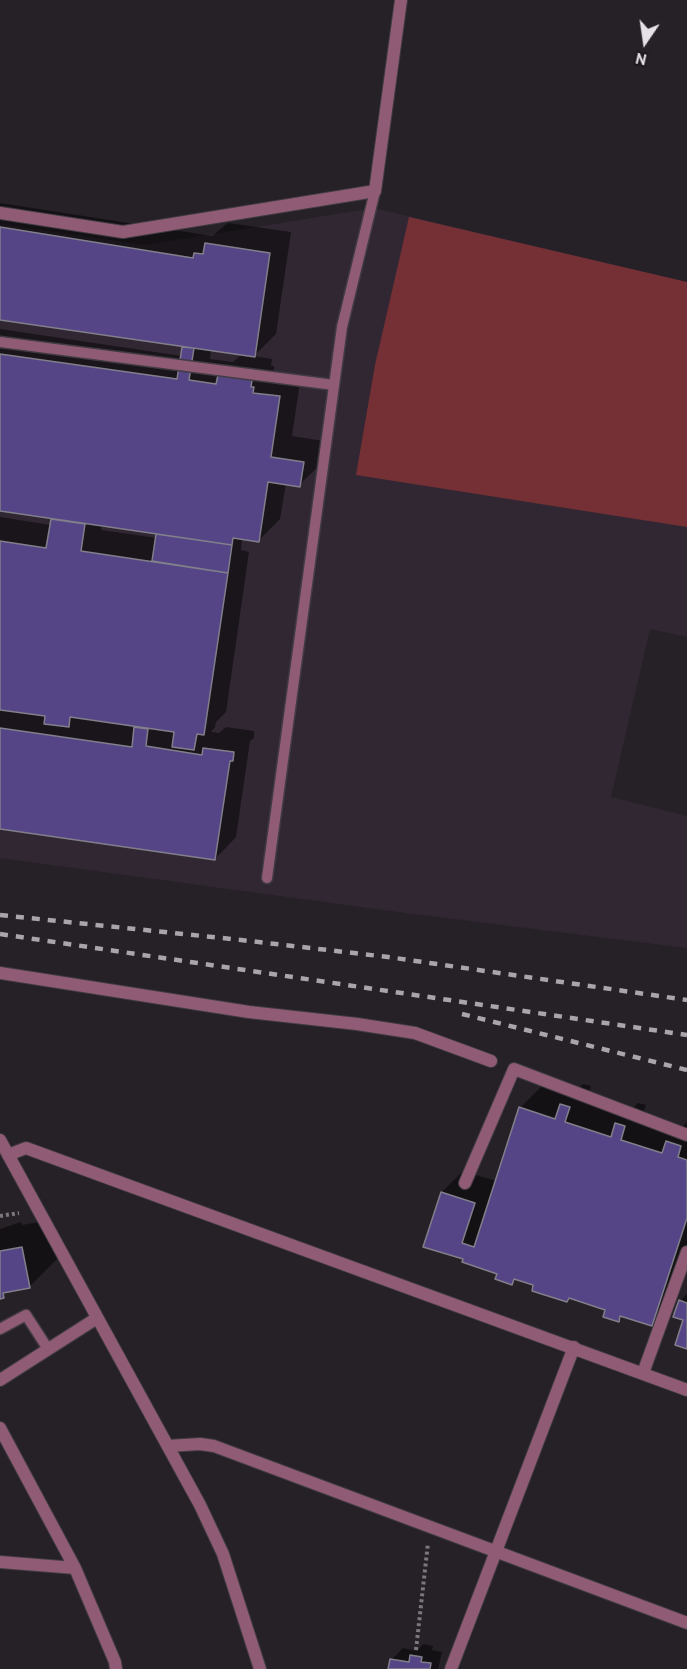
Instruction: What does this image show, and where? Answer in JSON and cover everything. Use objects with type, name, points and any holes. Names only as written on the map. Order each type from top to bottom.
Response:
[{"type":"street","points":[[0,213],[123,232],[375,191],[401,0]]},
{"type":"street","points":[[0,973],[249,1012],[415,1033],[491,1061]]},
{"type":"street","points":[[465,1183],[514,1069],[687,1135]]},
{"type":"street","points":[[0,1140],[200,1505],[223,1554],[260,1669]]},
{"type":"street","points":[[8,1155],[26,1148],[687,1390]]},
{"type":"street","points":[[643,1373],[687,1252]]},
{"type":"street","points":[[0,1380],[97,1318]]},
{"type":"street","points":[[451,1669],[574,1347]]},
{"type":"street","points":[[0,1428],[75,1568],[116,1669]]},
{"type":"street","points":[[168,1446],[200,1444],[214,1446],[687,1623]]},
{"type":"street","points":[[0,1562],[75,1568]]},
{"type":"lane","points":[[267,878],[342,327],[375,191]]},
{"type":"lane","points":[[0,342],[334,385]]},
{"type":"lane","points":[[0,1329],[26,1315],[48,1349]]},
{"type":"path","points":[[14,1204],[24,1223]]},
{"type":"path","points":[[0,1216],[19,1213]]},
{"type":"path","points":[[416,1650],[430,1528]]},
{"type":"shaded area","points":[[374,208],[687,282],[687,637],[650,629],[611,797],[687,816],[687,948],[405,913],[0,858],[0,224],[144,245]]},
{"type":"shaded area","points":[[409,217],[687,282],[687,527],[356,475],[375,365]]},
{"type":"building","points":[[0,227],[193,258],[194,253],[203,254],[205,243],[270,253],[255,357],[0,320]]},
{"type":"building","points":[[182,347],[194,348],[189,380],[216,384],[218,375],[252,380],[253,393],[280,396],[271,457],[304,462],[300,487],[268,482],[259,542],[233,538],[232,545],[0,511],[0,354],[177,379]]},
{"type":"building","points":[[51,519],[85,524],[81,551],[228,573],[204,735],[197,734],[194,750],[172,747],[174,732],[70,717],[69,727],[44,724],[45,716],[0,710],[0,541],[46,548]]},
{"type":"building","points":[[156,534],[232,545],[228,573],[152,561]]},
{"type":"building","points":[[134,727],[148,729],[146,746],[202,755],[203,748],[234,752],[233,761],[230,761],[215,860],[0,829],[0,728],[132,747]]},
{"type":"building","points":[[560,1104],[570,1107],[565,1122],[611,1137],[615,1123],[625,1126],[621,1140],[662,1153],[666,1141],[681,1146],[678,1157],[687,1160],[687,1218],[652,1326],[620,1316],[619,1322],[603,1317],[605,1310],[569,1298],[567,1302],[532,1291],[533,1285],[514,1279],[512,1285],[495,1279],[497,1274],[462,1262],[463,1259],[423,1247],[441,1192],[475,1203],[462,1243],[474,1247],[519,1107],[555,1119]]},
{"type":"building","points":[[22,1247],[30,1288],[3,1293],[4,1298],[0,1299],[0,1251]]},
{"type":"building","points":[[679,1300],[687,1303],[687,1349],[675,1345],[683,1320],[673,1317]]},
{"type":"building","points":[[410,1655],[422,1657],[421,1662],[431,1663],[430,1669],[388,1669],[390,1659],[409,1662]]},
{"type":"railway","points":[[0,915],[388,957],[687,1000]]},
{"type":"railway","points":[[0,934],[687,1035]]},
{"type":"railway","points":[[462,1014],[687,1070]]}]
